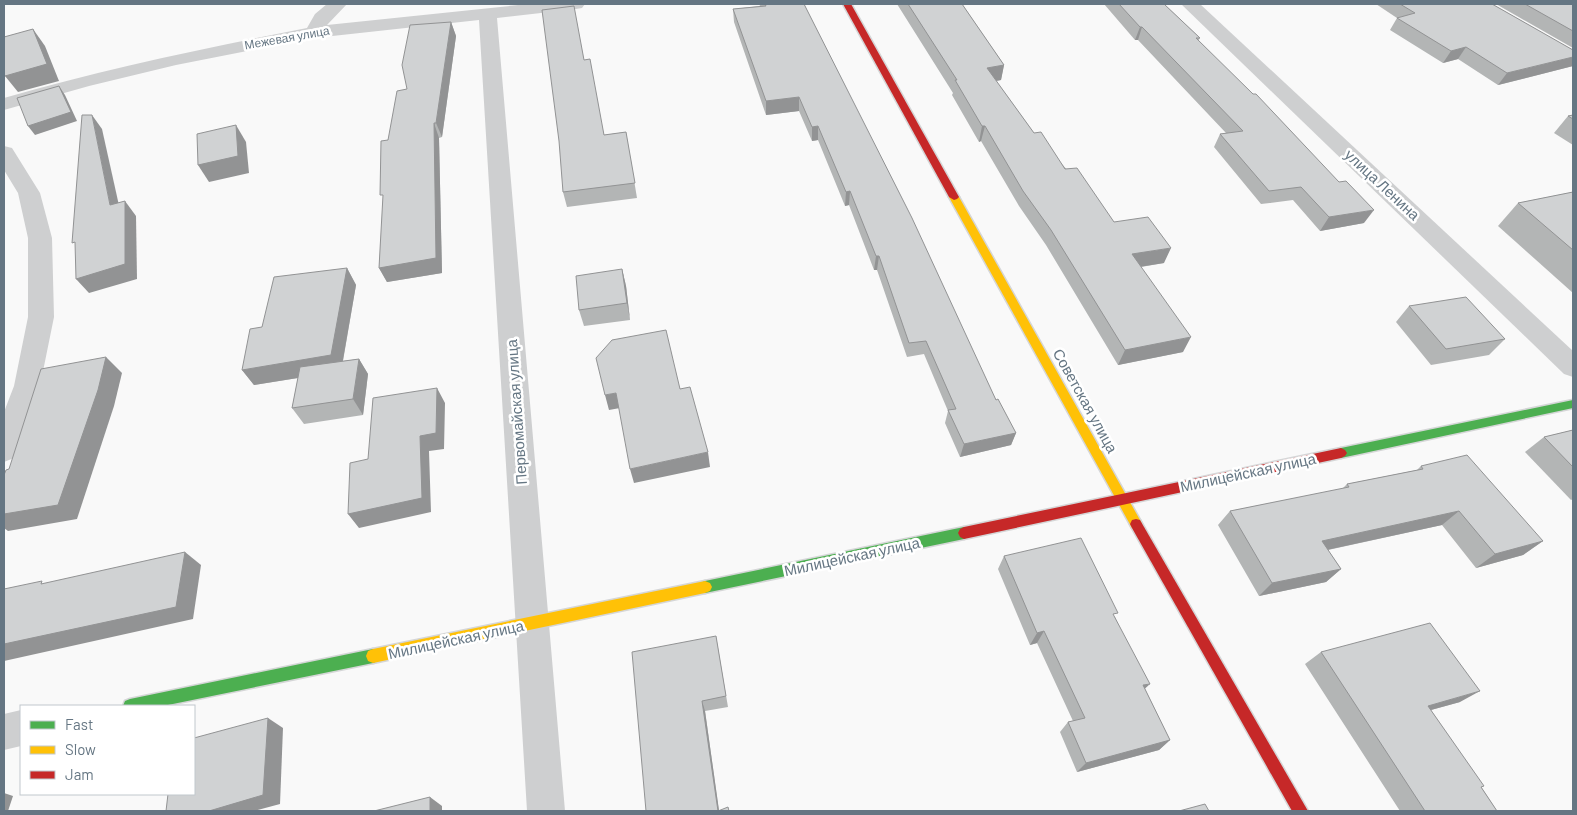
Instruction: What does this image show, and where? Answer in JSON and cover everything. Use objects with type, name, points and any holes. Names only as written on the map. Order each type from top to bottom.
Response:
[{"type":"street","points":[[314,32],[321,18],[338,4]]},
{"type":"street","name":"Межевая улица","points":[[4,104],[83,81],[167,61],[314,32],[576,4]]},
{"type":"street","name":"Советская улица","points":[[847,4],[1122,499],[1300,811]]},
{"type":"street","name":"улица Ленина","points":[[1190,4],[1573,367]]},
{"type":"street","name":"Первомайская улица","points":[[488,13],[546,811]]},
{"type":"street","points":[[4,153],[29,193],[40,238],[41,318],[27,386],[4,450]]},
{"type":"street","name":"Милицейская улица","points":[[135,705],[532,624],[1573,404]]},
{"type":"street","points":[[4,732],[20,728]]},
{"type":"building","points":[[765,4],[804,4],[912,218],[996,400],[998,399],[1016,433],[964,444],[948,410],[956,409],[926,341],[909,343],[879,256],[876,256],[850,191],[846,192],[818,126],[812,127],[799,97],[766,101],[733,9],[766,6]]},
{"type":"building","points":[[908,4],[962,4],[1004,65],[987,68],[1034,133],[1041,132],[1065,169],[1077,168],[1114,222],[1148,217],[1171,248],[1132,254],[1191,337],[1125,350],[1051,230],[1023,191],[985,126],[982,126],[955,80],[957,80]]},
{"type":"building","points":[[1119,4],[1164,4],[1200,38],[1196,38],[1253,94],[1256,94],[1339,182],[1346,181],[1374,210],[1329,217],[1301,187],[1269,191],[1220,134],[1243,131]]},
{"type":"building","points":[[1400,4],[1492,4],[1573,50],[1573,57],[1507,73],[1466,47],[1451,51],[1397,18],[1415,13]]},
{"type":"building","points":[[1525,4],[1573,4],[1573,31]]},
{"type":"building","points":[[574,6],[584,60],[590,59],[604,135],[626,132],[635,183],[563,192],[559,141],[542,10]]},
{"type":"building","points":[[451,22],[436,123],[434,123],[436,258],[379,268],[383,195],[380,195],[381,141],[388,140],[397,91],[407,89],[402,65],[410,25]]},
{"type":"building","points":[[33,29],[47,64],[5,76],[4,37]]},
{"type":"building","points":[[59,86],[71,112],[28,126],[17,98]]},
{"type":"building","points":[[82,115],[92,115],[110,205],[125,201],[125,264],[76,279],[75,242],[72,243]]},
{"type":"building","points":[[236,125],[238,156],[198,165],[197,134]]},
{"type":"building","points":[[1573,192],[1573,250],[1518,203]]},
{"type":"building","points":[[347,268],[331,355],[242,370],[250,329],[262,327],[274,277]]},
{"type":"building","points":[[622,269],[627,303],[579,310],[576,276]]},
{"type":"building","points":[[1466,297],[1505,339],[1446,349],[1409,306]]},
{"type":"building","points":[[666,330],[680,389],[690,387],[708,452],[630,469],[616,393],[605,395],[596,358],[612,340]]},
{"type":"building","points":[[106,357],[98,390],[58,505],[4,514],[4,475],[6,470],[9,469],[41,369]]},
{"type":"building","points":[[359,359],[353,399],[292,408],[300,367]]},
{"type":"building","points":[[437,388],[436,433],[420,436],[422,498],[348,514],[350,463],[368,459],[373,398]]},
{"type":"building","points":[[1573,430],[1573,467],[1544,437]]},
{"type":"building","points":[[1467,455],[1543,541],[1495,554],[1459,511],[1322,541],[1341,569],[1272,583],[1230,511],[1349,487],[1347,484],[1423,469],[1421,466]]},
{"type":"building","points":[[1081,538],[1118,613],[1113,614],[1150,684],[1143,685],[1170,740],[1086,763],[1068,722],[1085,718],[1044,631],[1037,633],[1004,556]]},
{"type":"building","points":[[185,552],[176,607],[4,644],[4,589],[42,581],[41,584]]},
{"type":"building","points":[[1430,623],[1480,691],[1428,706],[1484,786],[1481,787],[1497,811],[1425,811],[1321,652]]},
{"type":"building","points":[[716,636],[726,696],[702,701],[718,811],[646,811],[632,652]]},
{"type":"building","points":[[268,718],[263,795],[209,811],[166,811],[168,795],[195,795],[195,738]]},
{"type":"building","points":[[430,797],[430,811],[374,811]]},
{"type":"building","points":[[1205,804],[1209,811],[1179,811]]},
{"type":"building","points":[[728,807],[729,811],[718,811]]},
{"type":"traffic: fast","points":[[1341,453],[1573,404]]},
{"type":"traffic: fast","points":[[705,587],[964,533]]},
{"type":"traffic: fast","points":[[135,705],[373,656]]},
{"type":"traffic: slow","points":[[954,197],[1136,524]]},
{"type":"traffic: slow","points":[[373,656],[705,587]]},
{"type":"traffic: jam","points":[[847,4],[954,197]]},
{"type":"traffic: jam","points":[[964,533],[1341,453]]},
{"type":"traffic: jam","points":[[1136,524],[1300,811]]}]
